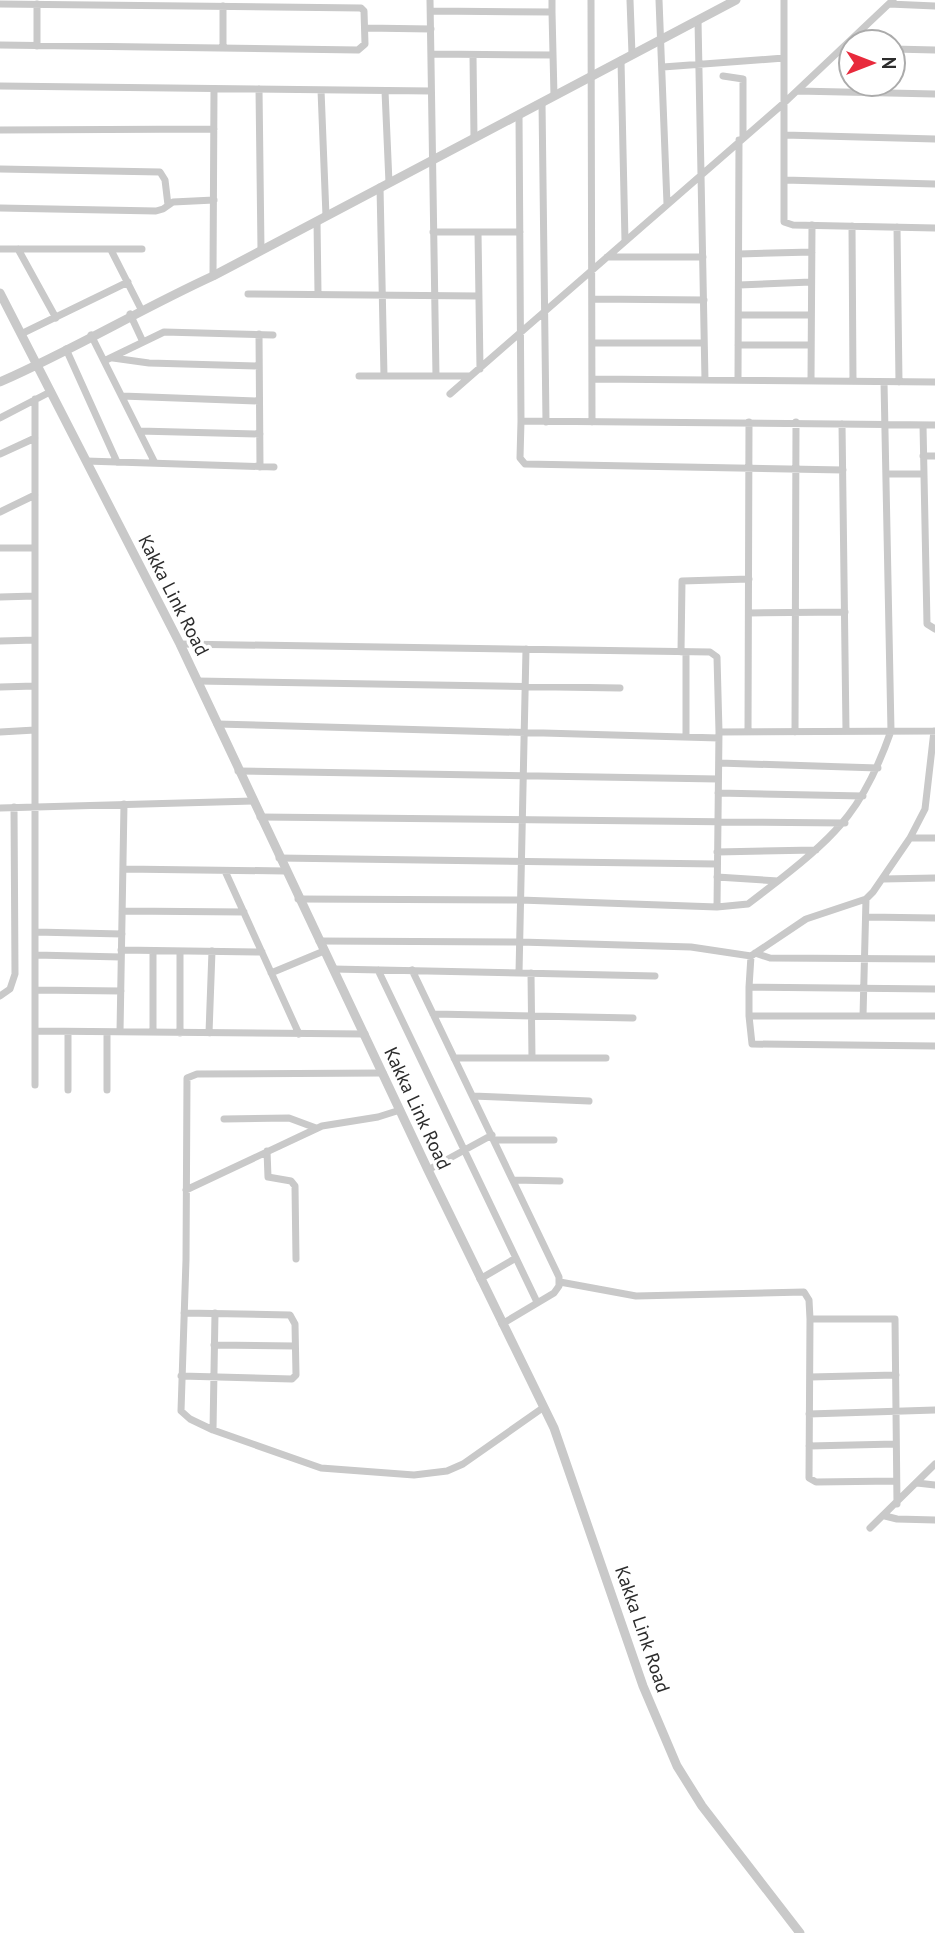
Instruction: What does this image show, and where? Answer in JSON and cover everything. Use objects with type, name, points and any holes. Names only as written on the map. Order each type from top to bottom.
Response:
[{"type":"street","points":[[430,0],[436,376]]},
{"type":"street","points":[[552,0],[554,96]]},
{"type":"street","points":[[591,0],[592,422]]},
{"type":"street","points":[[629,0],[632,54]]},
{"type":"street","points":[[659,0],[667,204]]},
{"type":"street","points":[[714,0],[716,11]]},
{"type":"street","points":[[0,382],[130,314],[213,276],[736,0]]},
{"type":"street","points":[[785,0],[784,222],[790,225],[935,228]]},
{"type":"street","points":[[866,28],[891,2],[935,6]]},
{"type":"street","points":[[0,4],[323,4],[362,8],[365,47],[358,50],[0,45]]},
{"type":"street","points":[[37,4],[37,46]]},
{"type":"street","points":[[223,6],[223,47]]},
{"type":"street","points":[[430,11],[552,12]]},
{"type":"street","points":[[698,20],[705,380]]},
{"type":"street","points":[[365,28],[431,29]]},
{"type":"street","points":[[907,49],[935,50]]},
{"type":"street","points":[[432,54],[553,55]]},
{"type":"street","points":[[473,55],[474,138]]},
{"type":"street","points":[[450,394],[837,57]]},
{"type":"street","points":[[663,67],[784,58]]},
{"type":"street","points":[[621,60],[625,241]]},
{"type":"street","points":[[723,76],[743,79],[738,380]]},
{"type":"street","points":[[0,86],[431,92]]},
{"type":"street","points":[[213,276],[214,89]]},
{"type":"street","points":[[259,89],[261,250]]},
{"type":"street","points":[[318,293],[322,218],[321,90]]},
{"type":"street","points":[[384,376],[382,295],[385,91]]},
{"type":"street","points":[[797,91],[935,94]]},
{"type":"street","points":[[542,102],[546,422]]},
{"type":"street","points":[[519,114],[520,458],[525,464],[843,470]]},
{"type":"street","points":[[0,130],[214,129]]},
{"type":"street","points":[[784,135],[935,139]]},
{"type":"street","points":[[0,169],[160,172],[165,180],[168,205]]},
{"type":"street","points":[[784,180],[935,184]]},
{"type":"street","points":[[0,208],[156,211],[176,201],[214,200]]},
{"type":"street","points":[[811,381],[812,225]]},
{"type":"street","points":[[852,226],[853,381]]},
{"type":"street","points":[[897,227],[899,382]]},
{"type":"street","points":[[433,232],[520,232]]},
{"type":"street","points":[[478,232],[480,369]]},
{"type":"street","points":[[0,248],[142,249]]},
{"type":"street","points":[[18,249],[56,318]]},
{"type":"street","points":[[111,250],[141,309]]},
{"type":"street","points":[[739,254],[811,252]]},
{"type":"street","points":[[607,257],[703,257]]},
{"type":"street","points":[[21,334],[128,282]]},
{"type":"street","points":[[739,285],[811,282]]},
{"type":"street","name":"Kakka Link Road","points":[[0,293],[180,644],[298,899],[544,1407],[561,1445],[643,1686],[677,1766],[702,1806],[800,1933]]},
{"type":"street","points":[[248,294],[479,296]]},
{"type":"street","points":[[592,299],[704,300]]},
{"type":"street","points":[[130,314],[143,342]]},
{"type":"street","points":[[739,315],[811,315]]},
{"type":"street","points":[[108,360],[170,331],[273,335]]},
{"type":"street","points":[[259,334],[260,467]]},
{"type":"street","points":[[92,335],[108,360],[122,396],[155,463]]},
{"type":"street","points":[[592,342],[704,343]]},
{"type":"street","points":[[738,345],[811,345]]},
{"type":"street","points":[[66,349],[117,462]]},
{"type":"street","points":[[108,360],[259,366]]},
{"type":"street","points":[[359,376],[471,376]]},
{"type":"street","points":[[592,379],[935,382]]},
{"type":"street","points":[[298,899],[520,900],[716,907],[748,904],[817,850],[845,823],[863,796],[878,768],[891,731],[884,382]]},
{"type":"street","points":[[0,418],[50,392]]},
{"type":"street","points":[[122,396],[259,401]]},
{"type":"street","points":[[35,399],[35,1085]]},
{"type":"street","points":[[521,421],[935,425]]},
{"type":"street","points":[[748,732],[749,422]]},
{"type":"street","points":[[795,732],[796,422]]},
{"type":"street","points":[[842,424],[846,731]]},
{"type":"street","points":[[923,425],[927,624],[935,629]]},
{"type":"street","points":[[139,431],[260,434]]},
{"type":"street","points":[[0,454],[35,438]]},
{"type":"street","points":[[923,456],[935,456]]},
{"type":"street","points":[[86,461],[274,467]]},
{"type":"street","points":[[886,474],[924,474]]},
{"type":"street","points":[[0,512],[35,495]]},
{"type":"street","points":[[0,548],[35,548]]},
{"type":"street","points":[[686,737],[682,581],[749,579]]},
{"type":"street","points":[[0,597],[35,596]]},
{"type":"street","points":[[748,613],[845,612]]},
{"type":"street","points":[[0,641],[35,640]]},
{"type":"street","points":[[180,644],[710,652],[716,657],[719,735],[716,907]]},
{"type":"street","points":[[519,973],[526,649]]},
{"type":"street","points":[[197,681],[620,688]]},
{"type":"street","points":[[0,687],[35,687]]},
{"type":"street","points":[[217,724],[686,737],[748,732],[934,731],[931,798],[910,838],[883,879],[866,898],[806,919],[753,954]]},
{"type":"street","points":[[0,732],[35,730]]},
{"type":"street","points":[[719,763],[878,768]]},
{"type":"street","points":[[238,771],[718,779]]},
{"type":"street","points":[[718,793],[863,796]]},
{"type":"street","points":[[0,808],[253,801]]},
{"type":"street","points":[[120,1032],[124,804]]},
{"type":"street","points":[[0,996],[9,989],[15,974],[14,807]]},
{"type":"street","points":[[260,817],[845,823]]},
{"type":"street","points":[[910,838],[935,838]]},
{"type":"street","points":[[717,852],[817,850]]},
{"type":"street","points":[[279,858],[717,864]]},
{"type":"street","points":[[122,869],[285,871]]},
{"type":"street","points":[[225,871],[299,1034]]},
{"type":"street","points":[[717,877],[778,881]]},
{"type":"street","points":[[883,879],[935,878]]},
{"type":"street","points":[[863,1016],[866,898]]},
{"type":"street","points":[[122,911],[244,912]]},
{"type":"street","points":[[866,918],[935,918]]},
{"type":"street","points":[[35,932],[122,934]]},
{"type":"street","points":[[319,941],[520,942],[691,947],[771,958],[935,959]]},
{"type":"street","points":[[35,955],[153,951],[262,952]]},
{"type":"street","points":[[153,951],[153,1032]]},
{"type":"street","points":[[180,951],[180,1032]]},
{"type":"street","points":[[209,1033],[212,951]]},
{"type":"street","points":[[271,973],[324,951]]},
{"type":"street","points":[[753,954],[749,1016],[749,1041],[752,1044],[935,1046]]},
{"type":"street","points":[[333,969],[655,976]]},
{"type":"street","points":[[378,970],[537,1302]]},
{"type":"street","points":[[412,970],[560,1282]]},
{"type":"street","points":[[531,973],[532,1058]]},
{"type":"street","points":[[750,987],[935,989]]},
{"type":"street","points":[[35,990],[121,990]]},
{"type":"street","points":[[433,1014],[633,1018]]},
{"type":"street","points":[[749,1016],[935,1016]]},
{"type":"street","points":[[35,1031],[365,1034]]},
{"type":"street","points":[[68,1032],[68,1090]]},
{"type":"street","points":[[107,1032],[107,1090]]},
{"type":"street","points":[[454,1058],[606,1058]]},
{"type":"street","points":[[383,1073],[189,1075],[185,1093],[186,1190],[181,1376],[183,1414],[213,1430],[328,1470],[414,1475],[447,1471],[463,1464],[544,1407]]},
{"type":"street","points":[[473,1096],[589,1101]]},
{"type":"street","points":[[186,1190],[316,1128],[400,1110]]},
{"type":"street","points":[[224,1119],[289,1118],[316,1128]]},
{"type":"street","points":[[428,1171],[493,1138],[554,1140]]},
{"type":"street","points":[[267,1151],[268,1177],[290,1181],[295,1186],[296,1259]]},
{"type":"street","points":[[513,1180],[560,1181]]},
{"type":"street","points":[[480,1279],[516,1258]]},
{"type":"street","points":[[502,1324],[554,1293],[560,1282]]},
{"type":"street","points":[[560,1282],[636,1296],[797,1290],[807,1295],[810,1319],[809,1472],[812,1481],[897,1481]]},
{"type":"street","points":[[181,1376],[293,1379],[295,1346],[295,1322],[290,1315],[184,1313]]},
{"type":"street","points":[[213,1430],[215,1313]]},
{"type":"street","points":[[810,1319],[895,1319],[897,1504]]},
{"type":"street","points":[[214,1346],[295,1346]]},
{"type":"street","points":[[810,1377],[896,1375]]},
{"type":"street","points":[[809,1414],[935,1410]]},
{"type":"street","points":[[809,1446],[896,1444]]},
{"type":"street","points":[[870,1528],[935,1464]]},
{"type":"street","points":[[917,1483],[935,1485]]},
{"type":"street","points":[[885,1516],[935,1520]]}]
